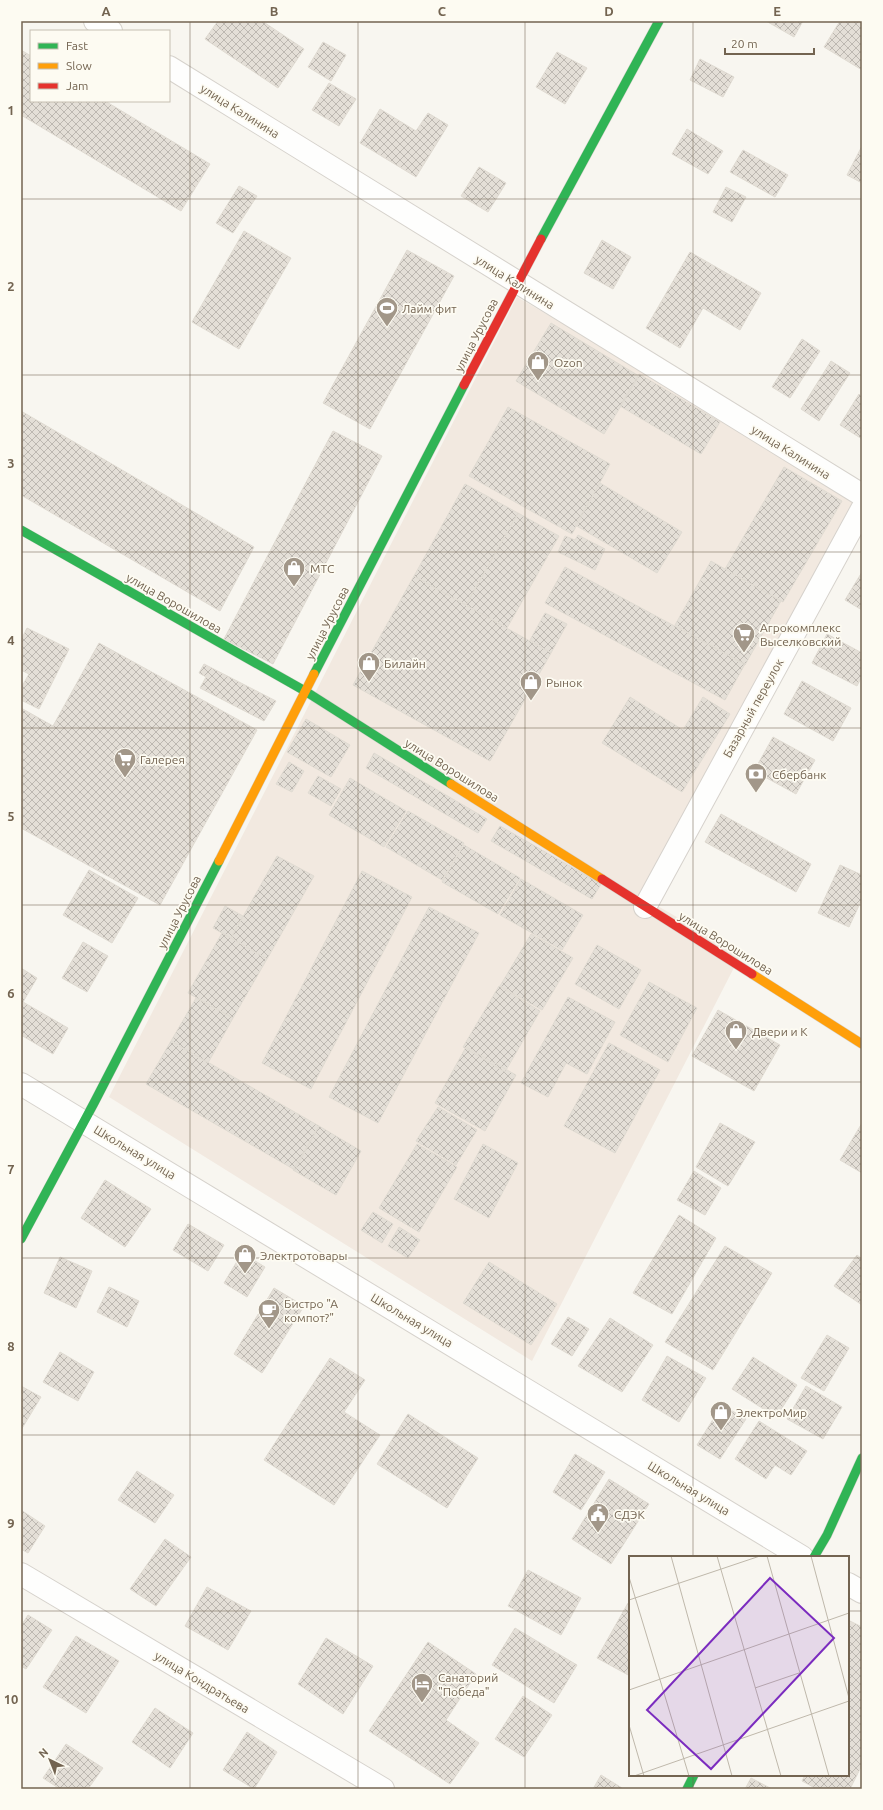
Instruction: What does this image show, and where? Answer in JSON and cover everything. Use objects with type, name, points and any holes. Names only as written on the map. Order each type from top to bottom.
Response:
[{"type":"street","points":[[95,21],[109,30]]},
{"type":"street","name":"улица Урусова","points":[[21,1239],[86,1122],[305,691],[516,283],[658,21]]},
{"type":"street","name":"улица Калинина","points":[[170,68],[516,283],[862,495]]},
{"type":"street","name":"Базарный переулок","points":[[645,906],[862,509]]},
{"type":"street","name":"улица Ворошилова","points":[[21,530],[305,691],[862,1044]]},
{"type":"street","name":"Школьная улица","points":[[21,1084],[800,1556]]},
{"type":"street","points":[[814,1556],[862,1458]]},
{"type":"street","name":"улица Кондратьева","points":[[21,1574],[383,1789]]},
{"type":"street","points":[[849,1585],[862,1592]]},
{"type":"street","points":[[687,1789],[694,1776]]},
{"type":"shaded area","name":"Рынок","points":[[517,297],[862,497],[642,897],[741,954],[532,1361],[109,1097]]},
{"type":"building","points":[[218,21],[262,21],[304,49],[278,88],[205,39]]},
{"type":"building","points":[[766,21],[803,21],[794,37]]},
{"type":"building","points":[[840,21],[859,21],[862,23],[862,70],[824,47]]},
{"type":"building","points":[[323,42],[346,55],[331,81],[308,67]]},
{"type":"building","points":[[21,50],[30,55],[30,102],[107,102],[210,164],[181,211],[21,115]]},
{"type":"building","points":[[557,52],[587,68],[565,104],[536,87]]},
{"type":"building","points":[[700,59],[734,77],[723,97],[690,80]]},
{"type":"building","points":[[329,83],[356,99],[339,126],[312,110]]},
{"type":"building","points":[[380,109],[416,131],[428,113],[448,125],[416,177],[360,143]]},
{"type":"building","points":[[687,129],[723,151],[708,174],[672,154]]},
{"type":"building","points":[[862,146],[862,183],[847,175]]},
{"type":"building","points":[[743,150],[788,175],[775,197],[730,172]]},
{"type":"building","points":[[479,167],[506,183],[488,212],[461,196]]},
{"type":"building","points":[[239,186],[257,196],[233,233],[216,223]]},
{"type":"building","points":[[726,187],[746,197],[732,222],[713,212]]},
{"type":"building","points":[[244,231],[291,258],[239,349],[192,322]]},
{"type":"building","points":[[602,240],[631,257],[613,289],[584,273]]},
{"type":"building","points":[[407,250],[454,276],[370,429],[323,403]]},
{"type":"building","points":[[690,252],[761,293],[740,330],[703,308],[680,348],[646,328]]},
{"type":"building","points":[[551,323],[639,376],[604,434],[516,381]]},
{"type":"building","points":[[802,339],[820,351],[790,398],[772,387]]},
{"type":"building","points":[[831,361],[850,373],[819,421],[801,409]]},
{"type":"building","points":[[639,374],[720,422],[701,454],[620,406]]},
{"type":"building","points":[[859,394],[862,397],[862,439],[840,425]]},
{"type":"building","points":[[508,407],[610,464],[572,534],[469,476]]},
{"type":"building","points":[[21,411],[254,547],[220,611],[21,495]]},
{"type":"building","points":[[333,431],[382,456],[273,664],[224,639]]},
{"type":"building","points":[[784,467],[842,501],[783,602],[725,569]]},
{"type":"building","points":[[600,483],[682,532],[657,573],[575,525]]},
{"type":"building","points":[[465,484],[518,513],[466,605],[414,576]]},
{"type":"building","points":[[518,513],[559,536],[507,628],[466,605]]},
{"type":"building","points":[[578,535],[605,549],[595,570],[558,552],[565,536],[575,540]]},
{"type":"building","points":[[711,561],[781,601],[745,665],[675,625]]},
{"type":"building","points":[[565,567],[745,664],[725,700],[545,603]]},
{"type":"building","points":[[862,572],[862,610],[845,600]]},
{"type":"building","points":[[414,576],[551,653],[490,761],[353,685]]},
{"type":"building","points":[[545,613],[567,624],[551,653],[530,640]]},
{"type":"building","points":[[27,628],[69,649],[39,709],[21,700],[21,688],[29,674],[21,670],[21,640]]},
{"type":"building","points":[[827,634],[862,653],[862,676],[857,686],[812,663]]},
{"type":"building","name":"Галерея","points":[[99,643],[257,730],[160,905],[21,828],[21,708],[53,726]]},
{"type":"building","points":[[204,664],[276,701],[264,721],[200,688],[206,677],[199,673]]},
{"type":"building","points":[[802,681],[851,708],[833,741],[784,714]]},
{"type":"building","points":[[630,697],[683,730],[703,697],[730,714],[682,792],[602,743]]},
{"type":"building","points":[[306,719],[350,745],[331,777],[287,752]]},
{"type":"building","points":[[773,737],[815,760],[796,794],[754,771]]},
{"type":"building","points":[[374,753],[487,819],[478,833],[366,768]]},
{"type":"building","points":[[289,762],[304,771],[292,792],[276,784]]},
{"type":"building","points":[[318,776],[341,789],[331,806],[308,793]]},
{"type":"building","points":[[350,778],[406,811],[384,847],[329,815]]},
{"type":"building","points":[[408,811],[464,843],[442,880],[386,847]]},
{"type":"building","points":[[721,814],[811,864],[796,892],[705,842]]},
{"type":"building","points":[[500,826],[601,884],[592,899],[491,841]]},
{"type":"building","points":[[464,845],[520,878],[498,914],[442,882]]},
{"type":"building","points":[[277,856],[314,876],[267,959],[231,938]]},
{"type":"building","points":[[840,865],[862,875],[862,899],[849,927],[818,913]]},
{"type":"building","points":[[89,870],[138,898],[112,943],[63,915]]},
{"type":"building","points":[[362,871],[412,897],[311,1089],[262,1063]]},
{"type":"building","points":[[521,879],[583,915],[562,950],[500,915]]},
{"type":"building","points":[[225,906],[243,916],[231,938],[213,928]]},
{"type":"building","points":[[429,907],[479,933],[378,1123],[329,1097]]},
{"type":"building","points":[[222,933],[267,959],[233,1018],[188,993]]},
{"type":"building","points":[[531,934],[573,958],[542,1010],[500,986]]},
{"type":"building","points":[[83,942],[108,956],[87,992],[62,978]]},
{"type":"building","points":[[597,945],[641,970],[619,1009],[575,984]]},
{"type":"building","points":[[21,968],[37,978],[23,1002],[68,1028],[53,1054],[21,1035]]},
{"type":"building","points":[[649,982],[697,1008],[668,1062],[620,1035]]},
{"type":"building","points":[[499,986],[540,1011],[505,1072],[463,1047]]},
{"type":"building","points":[[568,997],[615,1022],[587,1074],[566,1063],[548,1097],[521,1083]]},
{"type":"building","points":[[196,998],[233,1018],[208,1063],[171,1041]]},
{"type":"building","name":"Двери и К","points":[[718,1010],[780,1045],[754,1091],[692,1056]]},
{"type":"building","points":[[171,1041],[319,1126],[295,1170],[146,1084]]},
{"type":"building","points":[[609,1043],[660,1070],[615,1153],[564,1126]]},
{"type":"building","points":[[466,1047],[516,1075],[485,1131],[435,1103]]},
{"type":"building","points":[[438,1107],[477,1130],[456,1165],[416,1141]]},
{"type":"building","points":[[720,1123],[755,1142],[728,1186],[696,1167]]},
{"type":"building","points":[[862,1123],[862,1173],[840,1160]]},
{"type":"building","points":[[319,1126],[361,1151],[336,1195],[293,1170]]},
{"type":"building","points":[[417,1144],[457,1167],[419,1232],[379,1208]]},
{"type":"building","points":[[483,1144],[518,1163],[489,1218],[454,1199]]},
{"type":"building","points":[[694,1171],[721,1188],[705,1215],[677,1200]]},
{"type":"building","points":[[105,1180],[151,1209],[125,1247],[81,1218]]},
{"type":"building","points":[[373,1212],[393,1224],[382,1243],[361,1230]]},
{"type":"building","points":[[679,1215],[716,1238],[672,1314],[633,1293]]},
{"type":"building","points":[[188,1224],[224,1245],[208,1271],[173,1250]]},
{"type":"building","points":[[399,1227],[420,1240],[408,1258],[388,1246]]},
{"type":"building","points":[[725,1246],[772,1273],[713,1370],[665,1342]]},
{"type":"building","name":"Электротовары","points":[[242,1253],[265,1267],[247,1297],[224,1283]]},
{"type":"building","points":[[857,1255],[862,1259],[862,1305],[834,1286]]},
{"type":"building","points":[[60,1257],[92,1271],[76,1308],[44,1293]]},
{"type":"building","points":[[489,1262],[557,1304],[531,1345],[463,1303]]},
{"type":"building","points":[[109,1287],[139,1301],[127,1327],[97,1312]]},
{"type":"building","name":"Бистро \"А компот?\"","points":[[274,1288],[304,1306],[262,1373],[234,1354]]},
{"type":"building","points":[[568,1317],[589,1329],[572,1356],[551,1344]]},
{"type":"building","points":[[610,1318],[653,1345],[622,1392],[578,1366]]},
{"type":"building","points":[[827,1335],[849,1348],[824,1391],[801,1378]]},
{"type":"building","points":[[60,1352],[94,1372],[78,1401],[43,1382]]},
{"type":"building","points":[[667,1356],[706,1378],[679,1422],[642,1400]]},
{"type":"building","points":[[753,1357],[797,1385],[776,1417],[732,1389]]},
{"type":"building","points":[[330,1358],[365,1380],[344,1412],[380,1435],[334,1505],[264,1460]]},
{"type":"building","points":[[21,1386],[41,1397],[21,1430]]},
{"type":"building","points":[[806,1386],[842,1407],[823,1439],[787,1419]]},
{"type":"building","name":"ЭлектроМир","points":[[722,1405],[746,1419],[720,1459],[697,1445]]},
{"type":"building","points":[[408,1414],[478,1458],[447,1508],[377,1464]]},
{"type":"building","points":[[759,1421],[807,1451],[791,1475],[775,1465],[766,1479],[735,1459]]},
{"type":"building","points":[[575,1454],[605,1472],[581,1510],[553,1492]]},
{"type":"building","points":[[137,1471],[174,1495],[155,1523],[118,1500]]},
{"type":"building","points":[[609,1479],[649,1504],[611,1564],[572,1539]]},
{"type":"building","points":[[21,1510],[45,1526],[28,1553],[21,1549]]},
{"type":"building","points":[[165,1539],[191,1557],[156,1606],[130,1589]]},
{"type":"building","points":[[528,1570],[581,1598],[561,1635],[508,1606]]},
{"type":"building","points":[[207,1587],[251,1611],[228,1650],[185,1626]]},
{"type":"building","points":[[628,1603],[629,1604],[629,1675],[597,1658]]},
{"type":"building","points":[[28,1615],[52,1630],[26,1669],[21,1666],[21,1626]]},
{"type":"building","points":[[849,1620],[862,1627],[862,1765],[850,1789],[817,1789],[802,1781],[804,1776],[849,1776]]},
{"type":"building","points":[[515,1628],[577,1665],[554,1703],[492,1665]]},
{"type":"building","points":[[76,1636],[119,1661],[86,1713],[43,1687]]},
{"type":"building","points":[[326,1638],[373,1666],[343,1714],[298,1684]]},
{"type":"building","name":"Санаторий \"Победа\"","points":[[428,1642],[476,1674],[446,1720],[479,1743],[450,1784],[369,1731]]},
{"type":"building","points":[[523,1696],[552,1715],[524,1757],[495,1739]]},
{"type":"building","points":[[155,1708],[193,1733],[170,1768],[132,1742]]},
{"type":"building","points":[[247,1732],[277,1752],[254,1789],[223,1770]]},
{"type":"building","points":[[66,1744],[103,1768],[88,1789],[60,1789],[43,1778]]},
{"type":"building","points":[[601,1775],[622,1788],[622,1789],[593,1789]]},
{"type":"building","points":[[751,1778],[772,1789],[745,1789]]},
{"type":"traffic: fast","points":[[541,239],[659,21]]},
{"type":"traffic: fast","points":[[314,674],[464,385]]},
{"type":"traffic: fast","points":[[21,530],[305,691],[451,784]]},
{"type":"traffic: fast","points":[[21,1239],[94,1103],[219,861]]},
{"type":"traffic: fast","points":[[815,1556],[827,1535],[862,1458]]},
{"type":"traffic: fast","points":[[687,1789],[694,1776]]},
{"type":"traffic: slow","points":[[219,861],[314,674]]},
{"type":"traffic: slow","points":[[451,784],[602,879]]},
{"type":"traffic: slow","points":[[752,974],[862,1044]]},
{"type":"traffic: jam","points":[[464,385],[541,239]]},
{"type":"traffic: jam","points":[[602,879],[752,974]]},
{"type":"place","name":"Лайм фит","points":[[387,328]]},
{"type":"place","name":"Ozon","points":[[538,382]]},
{"type":"place","name":"МТС","points":[[294,588]]},
{"type":"place","name":"Агрокомплекс Выселковский","points":[[744,654]]},
{"type":"place","name":"Билайн","points":[[369,682]]},
{"type":"place","name":"Рынок","points":[[531,702]]},
{"type":"place","name":"Галерея","points":[[125,778]]},
{"type":"place","name":"Сбербанк","points":[[756,794]]},
{"type":"place","name":"Двери и К","points":[[736,1050]]},
{"type":"place","name":"Электротовары","points":[[245,1274]]},
{"type":"place","name":"Бистро \"А компот?\"","points":[[269,1330]]},
{"type":"place","name":"ЭлектроМир","points":[[721,1432]]},
{"type":"place","name":"СДЭК","points":[[598,1534]]},
{"type":"place","name":"Санаторий \"Победа\"","points":[[422,1704]]}]
